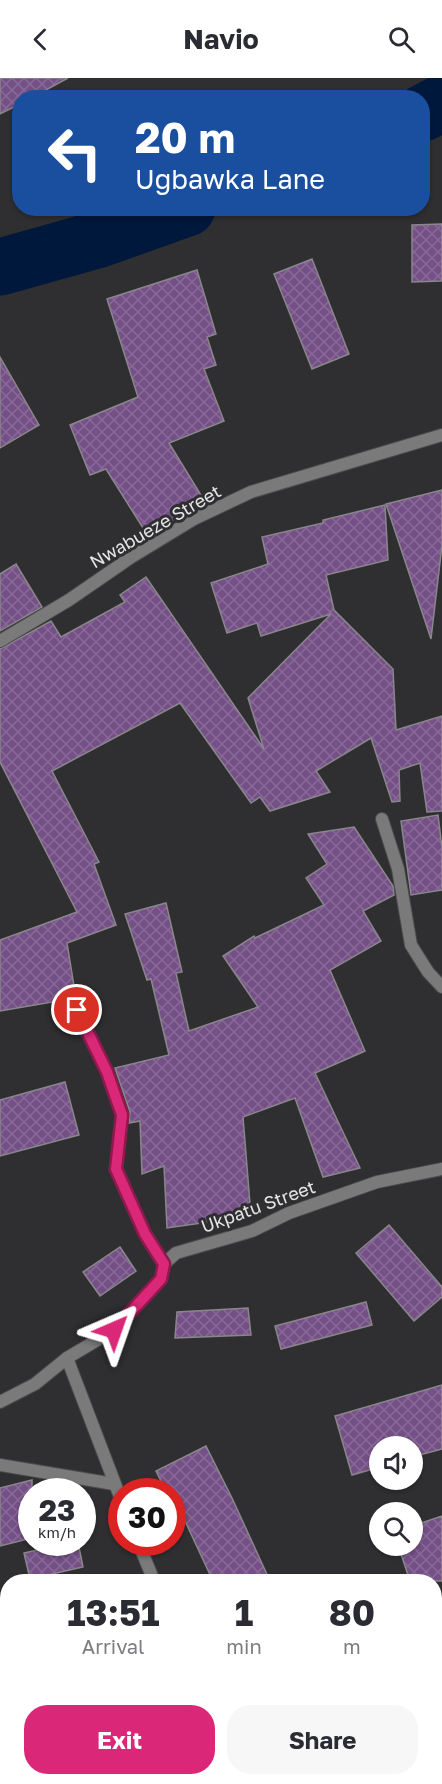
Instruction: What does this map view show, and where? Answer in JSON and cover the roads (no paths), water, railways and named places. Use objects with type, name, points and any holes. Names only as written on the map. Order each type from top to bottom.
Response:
[{"type":"street","name":"Nwabueze Street","points":[[0,641],[69,600],[130,558],[194,519],[251,492],[442,435]]},
{"type":"street","points":[[382,819],[398,869],[411,945],[428,972],[442,987]]},
{"type":"street","points":[[0,1402],[35,1384],[67,1358],[114,1330],[161,1279],[164,1264],[145,1234],[116,1169],[122,1115],[107,1072],[77,1010]]},
{"type":"street","name":"Ukpatu Street","points":[[164,1264],[176,1253],[252,1231],[289,1213],[377,1182],[442,1169]]},
{"type":"street","points":[[67,1358],[112,1478]]},
{"type":"street","points":[[0,1465],[108,1483]]},
{"type":"street","points":[[144,1556],[151,1574]]},
{"type":"waterway","points":[[430,109],[442,103]]},
{"type":"waterway","points":[[0,267],[100,239],[165,216]]}]
